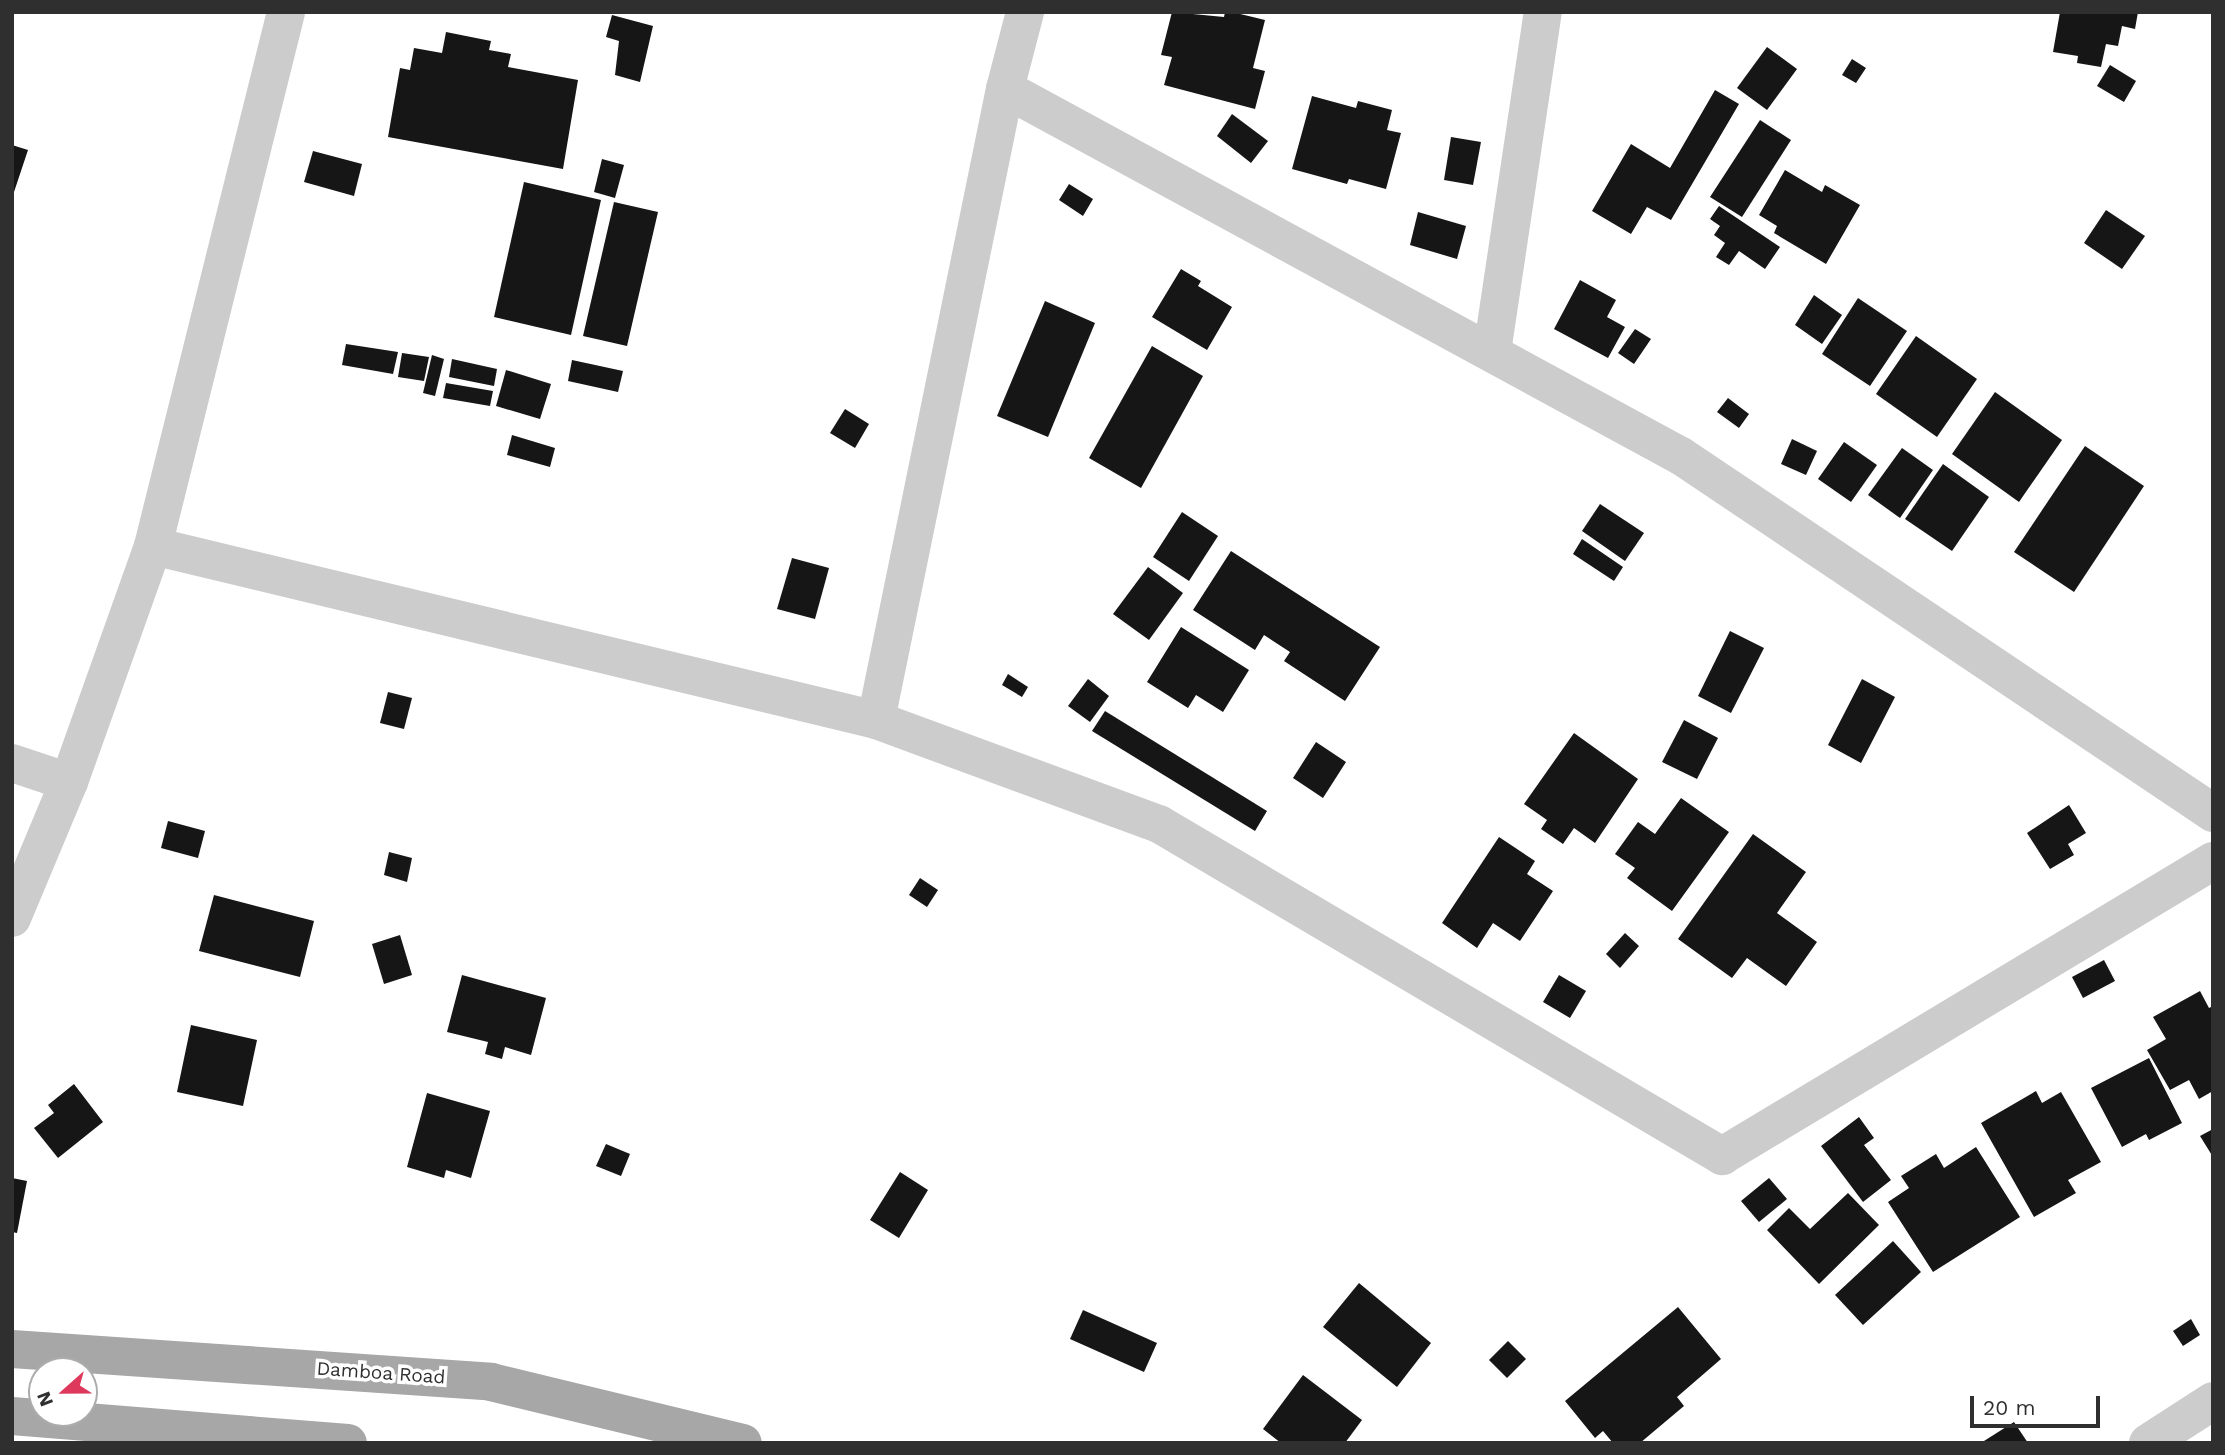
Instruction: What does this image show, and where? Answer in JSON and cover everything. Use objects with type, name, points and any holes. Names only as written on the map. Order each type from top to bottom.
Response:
[{"type":"main road","name":"Damboa Road","points":[[12,1349],[491,1382],[743,1443]]},
{"type":"main road","points":[[12,1416],[348,1443]]},
{"type":"street","points":[[12,918],[69,782],[153,546],[286,12]]},
{"type":"street","points":[[876,720],[1004,89],[1025,12]]},
{"type":"street","points":[[1492,352],[1543,12]]},
{"type":"street","points":[[1004,89],[1681,456],[2213,813]]},
{"type":"street","points":[[153,546],[876,720],[1159,824],[1722,1156],[2213,861]]},
{"type":"street","points":[[12,763],[69,782]]},
{"type":"street","points":[[2148,1443],[2213,1401]]},
{"type":"building","points":[[1172,12],[1224,17],[1225,12],[1232,12],[1265,20],[1253,68],[1265,71],[1255,109],[1164,85],[1172,57],[1161,55]]},
{"type":"building","points":[[2060,12],[2138,12],[2135,29],[2122,26],[2118,46],[2106,44],[2101,67],[2077,63],[2078,56],[2053,52]]},
{"type":"building","points":[[612,15],[653,26],[640,82],[615,75],[619,41],[606,37]]},
{"type":"building","points":[[446,32],[491,41],[489,50],[511,54],[508,67],[578,80],[563,169],[388,137],[400,68],[410,70],[414,48],[442,53]]},
{"type":"building","points":[[1767,47],[1797,69],[1767,110],[1737,88]]},
{"type":"building","points":[[1852,59],[1866,68],[1856,83],[1842,75]]},
{"type":"building","points":[[2110,65],[2136,81],[2124,102],[2097,86]]},
{"type":"building","points":[[1715,90],[1739,104],[1671,220],[1647,207],[1631,234],[1592,211],[1631,144],[1670,168]]},
{"type":"building","points":[[1312,96],[1356,108],[1358,101],[1392,110],[1387,130],[1401,133],[1386,189],[1349,179],[1347,184],[1292,169]]},
{"type":"building","points":[[1232,114],[1268,141],[1251,163],[1217,136]]},
{"type":"building","points":[[1760,120],[1791,140],[1742,217],[1710,197]]},
{"type":"building","points":[[1451,137],[1481,142],[1473,185],[1444,180]]},
{"type":"building","points":[[12,145],[28,150],[13,195],[12,195]]},
{"type":"building","points":[[313,151],[362,164],[354,196],[304,182]]},
{"type":"building","points":[[602,159],[624,165],[615,198],[594,192]]},
{"type":"building","points":[[1785,170],[1822,192],[1825,185],[1860,205],[1826,264],[1774,233],[1777,226],[1759,215]]},
{"type":"building","points":[[524,182],[601,200],[571,335],[494,317]]},
{"type":"building","points":[[1069,184],[1093,199],[1083,216],[1059,200]]},
{"type":"building","points":[[614,202],[658,212],[627,346],[583,336]]},
{"type":"building","points":[[1719,206],[1780,247],[1765,269],[1739,251],[1729,265],[1716,257],[1725,243],[1714,235],[1720,226],[1710,219]]},
{"type":"building","points":[[2106,210],[2145,236],[2122,269],[2084,243]]},
{"type":"building","points":[[1418,212],[1466,226],[1457,259],[1410,245]]},
{"type":"building","points":[[1181,269],[1201,281],[1198,286],[1232,307],[1207,350],[1152,317]]},
{"type":"building","points":[[1580,280],[1616,300],[1607,317],[1625,327],[1608,358],[1554,329]]},
{"type":"building","points":[[1814,295],[1842,315],[1822,344],[1795,325]]},
{"type":"building","points":[[1858,298],[1907,331],[1870,386],[1822,354]]},
{"type":"building","points":[[1045,301],[1095,323],[1048,437],[997,416]]},
{"type":"building","points":[[1635,329],[1651,339],[1634,364],[1618,353]]},
{"type":"building","points":[[1916,336],[1977,379],[1937,437],[1876,394]]},
{"type":"building","points":[[346,344],[398,352],[393,374],[342,365]]},
{"type":"building","points":[[1152,346],[1203,376],[1141,488],[1089,458]]},
{"type":"building","points":[[402,353],[429,357],[424,381],[398,377]]},
{"type":"building","points":[[432,355],[444,359],[435,396],[423,393]]},
{"type":"building","points":[[452,359],[497,369],[494,386],[449,377]]},
{"type":"building","points":[[572,360],[623,371],[618,392],[568,381]]},
{"type":"building","points":[[506,370],[551,384],[540,419],[496,406]]},
{"type":"building","points":[[446,383],[493,391],[490,406],[443,398]]},
{"type":"building","points":[[1995,392],[2062,440],[2019,502],[1952,454]]},
{"type":"building","points":[[1728,398],[1749,414],[1739,428],[1717,412]]},
{"type":"building","points":[[845,409],[869,424],[855,448],[830,433]]},
{"type":"building","points":[[512,435],[555,448],[550,467],[507,455]]},
{"type":"building","points":[[1792,439],[1817,451],[1806,475],[1781,464]]},
{"type":"building","points":[[1844,442],[1877,465],[1851,502],[1818,479]]},
{"type":"building","points":[[2085,446],[2144,486],[2074,592],[2014,552]]},
{"type":"building","points":[[1902,448],[1933,470],[1900,518],[1868,495]]},
{"type":"building","points":[[1943,464],[1989,497],[1952,551],[1905,519]]},
{"type":"building","points":[[1600,504],[1644,533],[1625,561],[1582,531]]},
{"type":"building","points":[[1182,512],[1218,536],[1189,581],[1153,557]]},
{"type":"building","points":[[1582,539],[1623,567],[1614,581],[1573,554]]},
{"type":"building","points":[[1231,551],[1380,647],[1345,701],[1284,661],[1290,652],[1264,635],[1255,650],[1193,610]]},
{"type":"building","points":[[792,558],[829,568],[815,619],[777,609]]},
{"type":"building","points":[[1148,567],[1183,593],[1149,640],[1113,614]]},
{"type":"building","points":[[1181,627],[1249,670],[1223,712],[1196,695],[1188,708],[1147,682]]},
{"type":"building","points":[[1730,631],[1764,648],[1731,713],[1698,696]]},
{"type":"building","points":[[1008,674],[1028,687],[1022,697],[1002,685]]},
{"type":"building","points":[[1088,679],[1109,696],[1090,722],[1068,706]]},
{"type":"building","points":[[1862,679],[1895,697],[1861,763],[1828,745]]},
{"type":"building","points":[[388,692],[412,698],[404,729],[380,723]]},
{"type":"building","points":[[1105,711],[1267,811],[1255,831],[1092,731]]},
{"type":"building","points":[[1684,720],[1718,738],[1697,779],[1662,762]]},
{"type":"building","points":[[1574,733],[1638,779],[1595,843],[1574,828],[1563,844],[1541,829],[1547,820],[1524,804]]},
{"type":"building","points":[[1316,742],[1346,762],[1323,798],[1293,778]]},
{"type":"building","points":[[1681,798],[1729,832],[1672,911],[1627,878],[1635,868],[1615,854],[1638,822],[1655,834]]},
{"type":"building","points":[[2069,805],[2086,833],[2068,844],[2074,855],[2050,869],[2027,833]]},
{"type":"building","points":[[168,821],[205,831],[198,858],[161,848]]},
{"type":"building","points":[[1753,834],[1806,872],[1777,913],[1817,942],[1786,986],[1747,958],[1732,978],[1678,939]]},
{"type":"building","points":[[1499,837],[1535,861],[1527,874],[1553,891],[1520,941],[1493,923],[1477,948],[1442,923]]},
{"type":"building","points":[[389,852],[412,858],[407,882],[384,875]]},
{"type":"building","points":[[920,878],[938,890],[927,907],[909,895]]},
{"type":"building","points":[[214,895],[314,921],[300,977],[199,951]]},
{"type":"building","points":[[1625,933],[1639,946],[1620,968],[1606,954]]},
{"type":"building","points":[[400,935],[412,975],[384,984],[372,944]]},
{"type":"building","points":[[2104,960],[2115,981],[2083,998],[2072,977]]},
{"type":"building","points":[[462,975],[546,998],[531,1055],[505,1047],[502,1059],[485,1054],[488,1042],[447,1032]]},
{"type":"building","points":[[1559,975],[1586,991],[1570,1018],[1543,1002]]},
{"type":"building","points":[[2200,991],[2209,1008],[2213,1006],[2213,1091],[2199,1099],[2189,1080],[2170,1090],[2147,1050],[2166,1039],[2153,1017]]},
{"type":"building","points":[[191,1025],[257,1040],[243,1106],[177,1092]]},
{"type":"building","points":[[2149,1058],[2182,1123],[2149,1140],[2146,1134],[2122,1147],[2091,1088]]},
{"type":"building","points":[[74,1084],[103,1122],[58,1158],[34,1128],[54,1113],[48,1105]]},
{"type":"building","points":[[2036,1091],[2042,1103],[2061,1092],[2101,1162],[2068,1180],[2076,1193],[2034,1217],[1981,1123]]},
{"type":"building","points":[[427,1093],[490,1111],[471,1178],[446,1170],[444,1178],[407,1167]]},
{"type":"building","points":[[1859,1117],[1874,1138],[1864,1145],[1891,1180],[1863,1202],[1821,1146]]},
{"type":"building","points":[[2213,1129],[2213,1157],[2200,1136]]},
{"type":"building","points":[[606,1144],[630,1154],[621,1176],[596,1166]]},
{"type":"building","points":[[1976,1147],[2020,1217],[1933,1272],[1888,1202],[1909,1188],[1901,1176],[1936,1154],[1944,1168]]},
{"type":"building","points":[[900,1172],[928,1190],[899,1238],[870,1220]]},
{"type":"building","points":[[12,1178],[27,1181],[17,1233],[12,1232]]},
{"type":"building","points":[[1769,1178],[1787,1199],[1759,1222],[1741,1201]]},
{"type":"building","points":[[1848,1193],[1879,1225],[1819,1284],[1767,1230],[1789,1208],[1810,1229]]},
{"type":"building","points":[[1893,1241],[1921,1272],[1863,1325],[1835,1295]]},
{"type":"building","points":[[1359,1283],[1431,1343],[1397,1387],[1323,1327]]},
{"type":"building","points":[[1678,1307],[1721,1359],[1677,1397],[1684,1406],[1640,1443],[1613,1443],[1603,1431],[1595,1438],[1565,1401]]},
{"type":"building","points":[[1083,1310],[1157,1343],[1144,1372],[1070,1339]]},
{"type":"building","points":[[2191,1319],[2200,1335],[2183,1346],[2173,1331]]},
{"type":"building","points":[[1508,1341],[1526,1359],[1507,1378],[1489,1360]]},
{"type":"building","points":[[1303,1375],[1362,1420],[1345,1443],[1281,1443],[1263,1429]]},
{"type":"building","points":[[2014,1422],[2028,1443],[1984,1441]]}]
